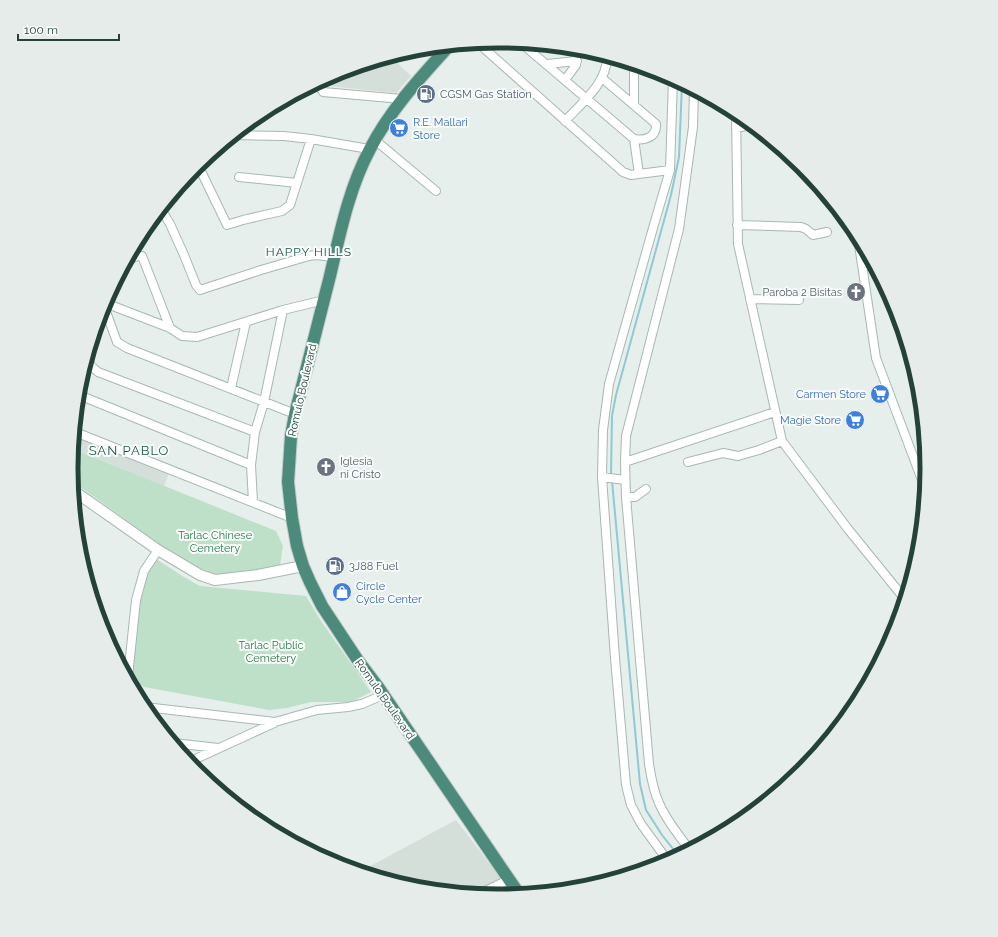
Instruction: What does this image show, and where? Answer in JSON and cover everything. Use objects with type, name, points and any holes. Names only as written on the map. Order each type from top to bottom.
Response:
[{"type":"highway","name":"Romulo Boulevard","points":[[444,52],[402,99],[383,126],[354,183],[295,414],[291,436],[288,482],[297,546],[303,566],[322,606],[516,888]]},
{"type":"street","points":[[487,48],[623,172],[631,175],[670,170]]},
{"type":"street","points":[[528,49],[634,139],[646,139],[654,134],[657,130],[656,124],[602,78]]},
{"type":"street","points":[[565,80],[576,65],[577,55]]},
{"type":"street","points":[[546,64],[577,61]]},
{"type":"street","points":[[565,121],[602,78],[607,62]]},
{"type":"street","points":[[634,70],[634,105]]},
{"type":"street","points":[[664,855],[641,824],[631,805],[626,785],[602,477],[603,430],[609,384],[652,228],[670,170],[673,86]]},
{"type":"street","points":[[320,88],[323,92],[402,99]]},
{"type":"street","points":[[686,845],[666,818],[659,803],[653,786],[649,764],[626,497],[625,462],[626,436],[678,229],[693,127],[694,96]]},
{"type":"street","points":[[736,121],[738,244],[782,441],[848,529],[900,593]]},
{"type":"street","points":[[736,128],[743,127]]},
{"type":"street","points":[[243,135],[284,136],[372,145],[436,191]]},
{"type":"street","points":[[201,172],[227,225],[282,211],[290,205],[311,139]]},
{"type":"street","points":[[634,139],[640,174]]},
{"type":"street","points":[[240,177],[297,183]]},
{"type":"street","points":[[164,214],[170,224],[196,285],[200,290],[308,256],[334,258]]},
{"type":"street","points":[[738,225],[801,227],[813,235],[827,232]]},
{"type":"street","points":[[860,254],[876,358],[920,474]]},
{"type":"street","points":[[136,257],[142,256],[170,328]]},
{"type":"street","points":[[750,299],[799,300]]},
{"type":"street","points":[[112,306],[170,328],[182,336],[197,337],[283,310],[324,300]]},
{"type":"street","points":[[253,502],[251,465],[255,432],[264,402],[283,310]]},
{"type":"street","points":[[108,316],[117,342],[127,348],[295,414]]},
{"type":"street","points":[[231,388],[246,322]]},
{"type":"street","points":[[92,366],[98,372],[255,432]]},
{"type":"street","points":[[85,397],[251,465]]},
{"type":"street","points":[[625,462],[775,412]]},
{"type":"street","points":[[80,434],[292,518]]},
{"type":"street","points":[[688,462],[722,453],[738,456],[782,441]]},
{"type":"street","points":[[602,477],[626,480]]},
{"type":"street","points":[[626,497],[635,497],[646,489]]},
{"type":"street","points":[[79,494],[158,550],[200,575],[215,580],[258,575],[303,566]]},
{"type":"street","points":[[129,667],[136,600],[142,574],[158,550]]},
{"type":"street","points":[[195,759],[275,722],[317,710],[362,704],[383,695]]},
{"type":"street","points":[[154,709],[275,722]]},
{"type":"street","points":[[181,744],[218,748]]},
{"type":"street","points":[[490,889],[510,879]]},
{"type":"shaded area","points":[[395,61],[411,76],[396,93],[329,86],[328,85],[364,70]]},
{"type":"shaded area","points":[[80,436],[170,471],[164,486],[79,451]]},
{"type":"shaded area","points":[[456,820],[503,881],[488,889],[471,888],[417,881],[367,868]]},
{"type":"green space","name":"Tarlac Chinese Cemetery","points":[[79,451],[276,531],[283,546],[280,565],[221,578],[202,571],[185,563],[79,486]]},
{"type":"green space","name":"Tarlac Public Cemetery","points":[[153,557],[200,586],[306,596],[321,621],[371,692],[351,702],[311,702],[287,708],[269,710],[144,687],[137,683],[130,670],[144,569]]},
{"type":"waterway","points":[[611,474],[612,416],[616,395],[671,195],[679,157],[682,90]]},
{"type":"waterway","points":[[612,481],[640,784],[646,810],[662,835],[674,851]]},
{"type":"place","name":"CGSM Gas Station","points":[[426,94]]},
{"type":"place","name":"R.E. Mallari Store","points":[[399,128]]},
{"type":"place","name":"Paroba 2 Bisitas","points":[[856,292]]},
{"type":"place","name":"Carmen Store","points":[[880,394]]},
{"type":"place","name":"Magie Store","points":[[855,420]]},
{"type":"place","name":"Iglesia ni Cristo","points":[[326,467]]},
{"type":"place","name":"3J88 Fuel","points":[[335,566]]},
{"type":"place","name":"Circle Cycle Center","points":[[342,592]]},
{"type":"district","name":"HAPPY HILLS","points":[[309,252]]},
{"type":"district","name":"SAN PABLO","points":[[129,450]]}]
